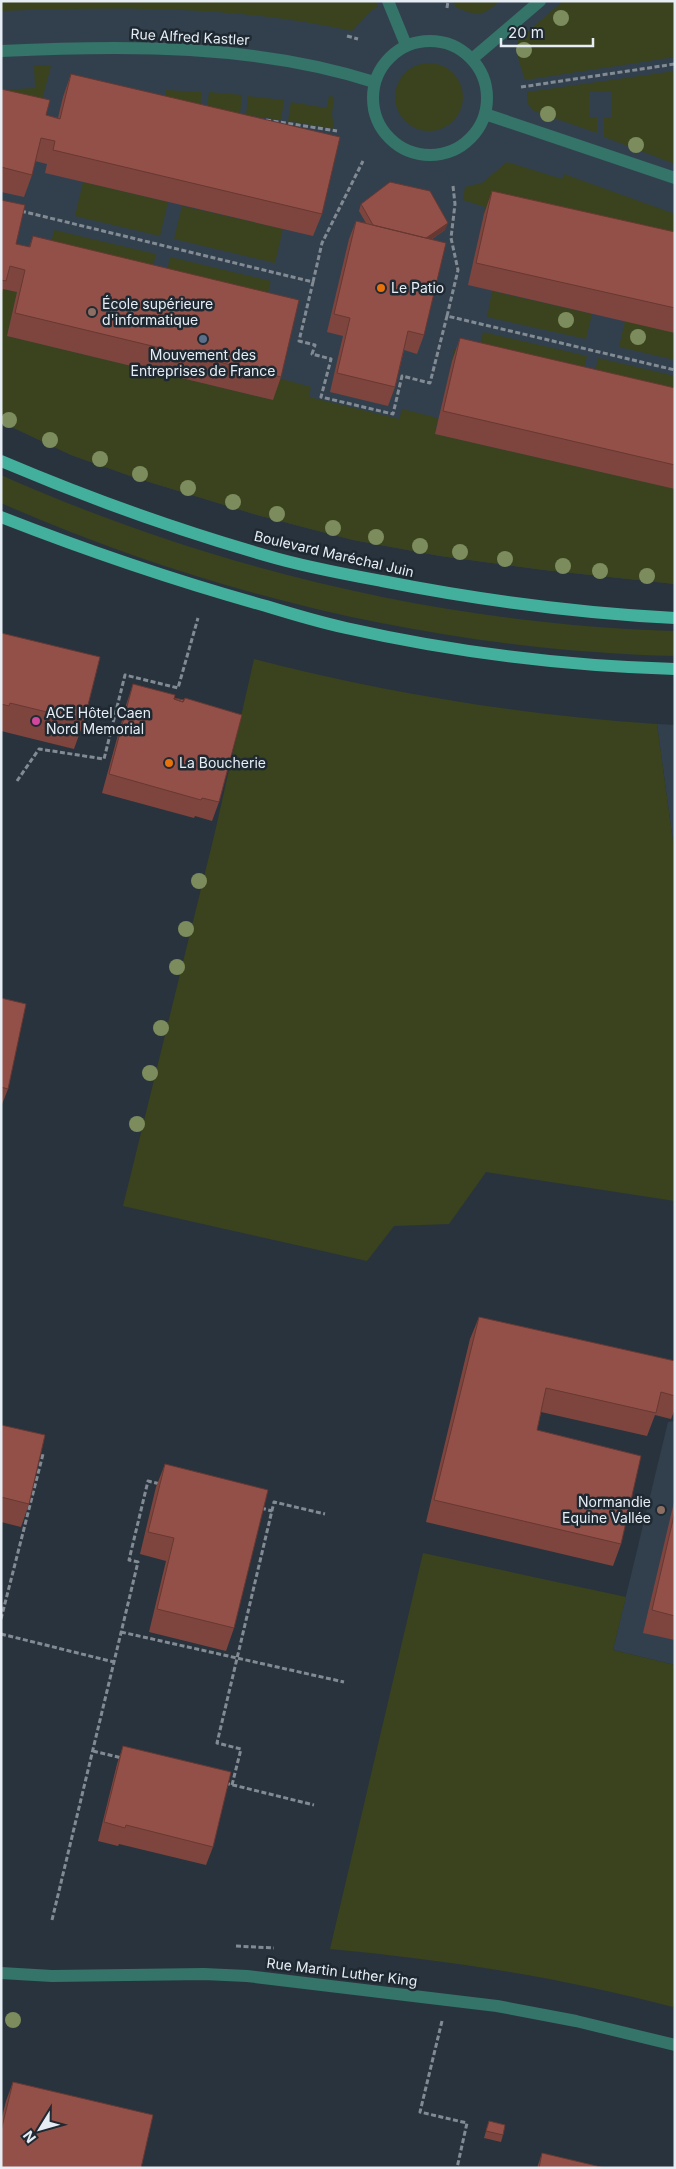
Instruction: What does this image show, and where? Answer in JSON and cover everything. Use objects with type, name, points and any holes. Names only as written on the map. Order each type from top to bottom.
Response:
[{"type":"main road","name":"Boulevard Maréchal Juin","points":[[1,461],[153,520],[269,556],[324,570],[450,595],[517,605],[675,618]]},
{"type":"main road","points":[[1,517],[117,562],[344,628],[408,641],[498,654],[583,664],[675,669]]},
{"type":"street","points":[[388,1],[406,45]]},
{"type":"street","points":[[472,59],[540,1]]},
{"type":"street","points":[[424,41],[441,42],[458,48],[472,59],[480,71],[485,85],[487,100],[484,114],[477,130],[465,143],[449,152],[431,155],[414,153],[397,145],[385,133],[376,117],[372,100],[374,82],[381,67],[387,60],[406,45],[424,41]]},
{"type":"street","name":"Rue Alfred Kastler","points":[[1,51],[129,48],[243,54],[291,60],[343,71],[374,82]]},
{"type":"street","points":[[484,114],[675,178]]},
{"type":"street","name":"Rue Martin Luther King","points":[[1,1973],[52,1976],[204,1974],[256,1977],[496,2006],[576,2021],[675,2046]]},
{"type":"path","points":[[447,8],[448,1]]},
{"type":"path","points":[[347,36],[358,39]]},
{"type":"path","points":[[521,86],[675,64]]},
{"type":"path","points":[[261,119],[337,132]]},
{"type":"path","points":[[363,161],[322,243],[298,341],[315,345],[312,354],[331,359],[321,397],[393,414],[402,376],[430,383],[458,270],[451,238],[455,204],[453,186]]},
{"type":"path","points":[[20,211],[313,282]]},
{"type":"path","points":[[447,316],[675,370]]},
{"type":"path","points":[[17,781],[39,749],[104,759],[125,675],[178,688],[198,618]]},
{"type":"path","points":[[1,1619],[3,1602],[42,1454],[34,1452]]},
{"type":"path","points":[[52,1920],[138,1562],[129,1560],[148,1481],[167,1486]]},
{"type":"path","points":[[232,1785],[241,1748],[217,1743],[274,1502],[325,1514]]},
{"type":"path","points":[[253,1506],[272,1511]]},
{"type":"path","points":[[121,1632],[344,1682]]},
{"type":"path","points":[[1,1634],[114,1662]]},
{"type":"path","points":[[93,1751],[130,1760]]},
{"type":"path","points":[[223,1782],[314,1805]]},
{"type":"path","points":[[236,1946],[274,1948]]},
{"type":"path","points":[[443,2017],[420,2112],[467,2123],[457,2168]]},
{"type":"shaded area","points":[[1,1],[675,1],[675,584],[544,570],[440,556],[353,540],[257,515],[136,478],[71,455],[1,422]]},
{"type":"shaded area","points":[[657,724],[675,725],[675,856]]},
{"type":"shaded area","name":"Normandie Equine Vallée","points":[[675,1421],[675,1665],[613,1650],[668,1422]]},
{"type":"green space","points":[[1,1],[376,1],[378,7],[372,10],[352,31],[309,23],[222,12],[89,8],[1,11]]},
{"type":"green space","points":[[454,1],[500,1],[483,13],[474,14],[455,7]]},
{"type":"green space","points":[[563,1],[675,1],[675,57],[525,80],[518,58],[517,41]]},
{"type":"green space","points":[[429,63],[442,66],[453,73],[460,84],[463,97],[460,110],[453,121],[442,128],[429,131],[416,128],[405,121],[398,110],[395,97],[398,84],[405,73],[416,66]]},
{"type":"green space","points":[[34,65],[51,66],[36,122],[1,90],[35,88]]},
{"type":"green space","points":[[675,71],[675,164],[604,137],[604,118],[612,117],[612,92],[589,92],[589,117],[597,118],[597,133],[534,111],[528,104],[527,92]]},
{"type":"green space","points":[[166,90],[202,92],[200,108],[166,102]]},
{"type":"green space","points":[[209,92],[242,95],[240,114],[207,109]]},
{"type":"green space","points":[[248,96],[284,100],[281,120],[246,115]]},
{"type":"green space","points":[[329,96],[334,97],[332,114],[334,129],[288,121],[291,102],[327,108]]},
{"type":"green space","points":[[507,162],[562,179],[564,174],[675,214],[675,257],[484,214],[485,207],[463,200],[465,187],[482,183]]},
{"type":"green space","points":[[83,182],[168,202],[160,236],[75,216]]},
{"type":"green space","points":[[182,206],[283,229],[275,263],[174,239]]},
{"type":"green space","points":[[54,230],[156,254],[148,288],[25,259],[27,247],[49,252]]},
{"type":"green space","points":[[170,257],[271,281],[265,303],[162,291]]},
{"type":"green space","points":[[2,289],[17,292],[7,336],[273,400],[278,378],[311,387],[309,397],[399,419],[402,409],[438,418],[435,434],[675,489],[675,584],[544,570],[440,556],[353,540],[257,515],[136,478],[71,455],[1,422]]},
{"type":"green space","points":[[492,291],[592,314],[586,339],[487,317]]},
{"type":"green space","points":[[625,321],[675,333],[675,360],[619,347]]},
{"type":"green space","points":[[483,332],[587,356],[579,391],[452,361],[454,349],[478,354]]},
{"type":"green space","points":[[598,358],[675,376],[675,413],[590,393]]},
{"type":"green space","points":[[1,475],[81,508],[163,538],[246,564],[330,586],[502,617],[588,626],[675,631],[675,656],[588,652],[502,643],[330,612],[246,591],[163,565],[81,536],[1,503]]},
{"type":"green space","points":[[254,659],[353,682],[454,701],[555,715],[657,724],[675,856],[675,1201],[486,1172],[449,1224],[394,1226],[367,1261],[123,1206],[215,832]]},
{"type":"green space","points":[[423,1553],[626,1597],[613,1650],[675,1665],[675,2000],[673,2007],[546,1978],[417,1958],[330,1949]]},
{"type":"building","points":[[71,74],[340,137],[322,214],[53,150],[55,141],[41,138],[32,175],[1,167],[1,89],[50,100],[46,115],[60,119]]},
{"type":"building","points":[[390,182],[430,191],[448,223],[426,238],[373,225],[361,204]]},
{"type":"building","points":[[492,191],[675,232],[675,308],[476,263]]},
{"type":"building","points":[[1,200],[25,205],[16,244],[30,247],[33,236],[299,300],[281,377],[15,313],[25,270],[10,266],[6,281],[1,280]]},
{"type":"building","points":[[356,221],[446,243],[424,335],[408,331],[395,387],[337,373],[350,318],[334,314]]},
{"type":"building","points":[[460,338],[675,388],[675,465],[443,411]]},
{"type":"building","points":[[1,633],[100,657],[84,721],[10,703],[9,706],[1,704]]},
{"type":"building","name":"La Boucherie","points":[[133,684],[175,695],[174,699],[183,702],[185,698],[242,715],[219,802],[202,798],[201,800],[109,774]]},
{"type":"building","points":[[1,998],[26,1004],[8,1089],[1,1087]]},
{"type":"building","points":[[479,1317],[675,1361],[675,1396],[661,1392],[656,1413],[546,1388],[537,1430],[641,1456],[621,1544],[434,1500]]},
{"type":"building","points":[[1,1425],[45,1435],[29,1504],[1,1497]]},
{"type":"building","points":[[165,1464],[268,1490],[234,1628],[157,1609],[174,1538],[148,1532]]},
{"type":"building","points":[[675,1511],[675,1616],[652,1610]]},
{"type":"building","points":[[123,1746],[231,1772],[213,1847],[126,1825],[125,1828],[104,1822]]},
{"type":"building","points":[[13,2082],[153,2115],[141,2168],[1,2168],[1,2131]]},
{"type":"building","points":[[489,2121],[505,2125],[503,2135],[486,2131]]},
{"type":"building","points":[[542,2153],[605,2168],[539,2168]]},
{"type":"place","name":"Le Patio","points":[[381,288]]},
{"type":"place","name":"École supérieure d'informatique","points":[[92,312]]},
{"type":"place","name":"Mouvement des Entreprises de France","points":[[203,339]]},
{"type":"place","name":"ACE Hôtel Caen Nord Memorial","points":[[36,721]]},
{"type":"place","name":"La Boucherie","points":[[169,763]]},
{"type":"place","name":"Normandie Equine Vallée","points":[[661,1510]]}]
